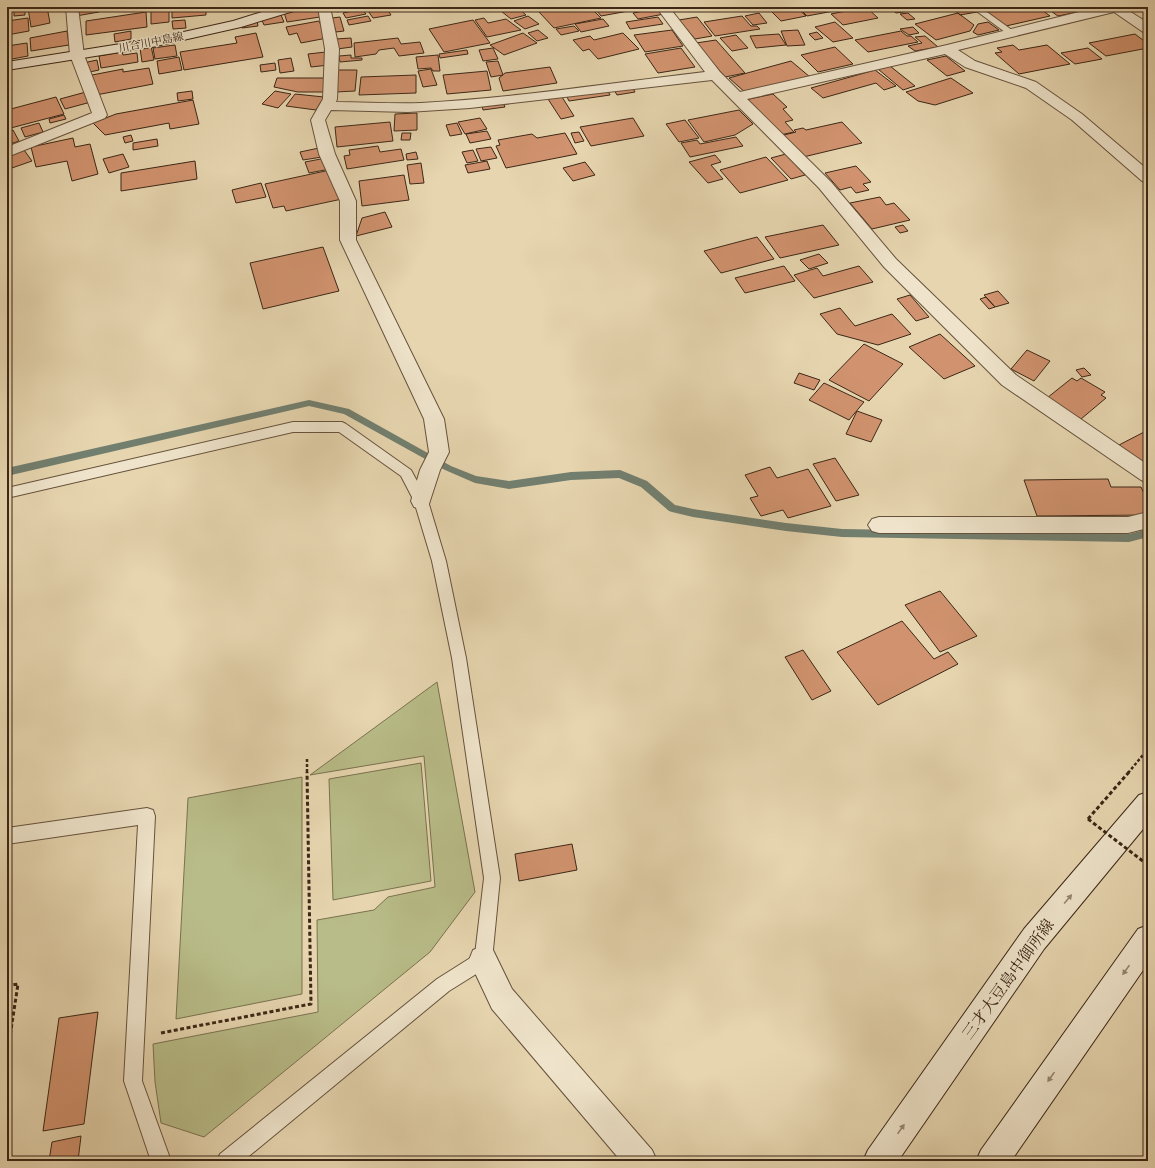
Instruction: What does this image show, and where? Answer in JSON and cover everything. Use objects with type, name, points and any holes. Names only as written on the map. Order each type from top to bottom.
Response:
[{"type":"street","points":[[7,152],[100,115],[77,56],[72,7]]},
{"type":"street","name":"川合川中島線","points":[[7,66],[152,43],[236,24],[292,7]]},
{"type":"street","points":[[324,7],[332,49],[330,99],[318,120],[327,154],[348,201],[348,240],[434,419],[439,452],[430,470],[421,501]]},
{"type":"street","points":[[662,7],[715,75],[825,186],[890,263],[1009,380],[1148,475]]},
{"type":"street","points":[[738,97],[947,49],[1091,10],[1116,8],[1148,29]]},
{"type":"street","points":[[947,49],[970,64],[1031,85],[1078,117],[1148,178]]},
{"type":"street","points":[[326,106],[434,107],[526,99],[634,84],[715,75]]},
{"type":"street","points":[[879,524],[1128,525],[1148,520]]},
{"type":"street","name":"三才大豆島中御所線","points":[[879,1161],[1034,938],[1148,804]]},
{"type":"street","points":[[992,1161],[1148,939]]},
{"type":"street","points":[[483,960],[502,999],[641,1161]]},
{"type":"lane","points":[[975,7],[1012,32]]},
{"type":"lane","points":[[7,493],[293,427],[342,426],[406,473],[421,501],[438,561],[459,658],[492,878],[483,960],[443,985],[227,1161]]},
{"type":"lane","points":[[7,836],[147,816],[134,1081],[161,1161]]},
{"type":"path","points":[[1148,749],[1088,820],[1148,865]]},
{"type":"path","points":[[136,1038],[311,1004],[307,759]]},
{"type":"path","points":[[7,986],[18,984],[7,1056]]},
{"type":"green space","points":[[437,682],[475,892],[430,952],[204,1137],[161,1123],[155,1082],[153,1044],[318,1012],[317,920],[374,910],[388,897],[435,887],[424,756],[310,775]]},
{"type":"green space","points":[[421,763],[431,881],[333,900],[329,779]]},
{"type":"green space","points":[[302,777],[302,994],[176,1019],[188,798]]},
{"type":"building","points":[[47,7],[50,23],[31,27],[28,8]]},
{"type":"building","points":[[75,7],[98,7],[99,12],[76,16]]},
{"type":"building","points":[[151,7],[169,7],[169,22],[151,24]]},
{"type":"building","points":[[172,7],[206,7],[206,15],[172,18]]},
{"type":"building","points":[[317,7],[320,17],[287,22],[284,12]]},
{"type":"building","points":[[333,7],[355,7],[337,12]]},
{"type":"building","points":[[386,7],[391,15],[373,18],[366,8]]},
{"type":"building","points":[[517,7],[526,15],[511,19],[501,11]]},
{"type":"building","points":[[560,7],[590,7],[601,18],[554,28],[539,12]]},
{"type":"building","points":[[594,7],[632,7],[634,10],[601,16]]},
{"type":"building","points":[[635,7],[657,7],[638,11]]},
{"type":"building","points":[[767,7],[796,7],[806,16],[781,21]]},
{"type":"building","points":[[798,7],[836,7],[839,10],[807,16]]},
{"type":"building","points":[[866,7],[878,18],[843,25],[831,14]]},
{"type":"building","points":[[889,7],[929,7],[930,8],[896,13]]},
{"type":"building","points":[[951,7],[972,7],[977,12],[960,15]]},
{"type":"building","points":[[997,7],[1038,7],[1050,16],[1006,26],[986,11],[999,8]]},
{"type":"building","points":[[1045,7],[1071,7],[1078,12],[1058,16]]},
{"type":"building","points":[[659,8],[664,14],[638,19],[633,13]]},
{"type":"building","points":[[25,9],[25,15],[14,16],[14,10]]},
{"type":"building","points":[[362,9],[366,14],[346,18],[343,13]]},
{"type":"building","points":[[146,12],[147,27],[86,35],[86,21]]},
{"type":"building","points":[[759,13],[767,23],[753,25],[745,16]]},
{"type":"building","points":[[908,13],[915,19],[907,20],[900,14]]},
{"type":"building","points":[[958,13],[974,25],[970,31],[936,40],[915,24]]},
{"type":"building","points":[[281,15],[284,22],[264,25],[261,18]]},
{"type":"building","points":[[368,16],[371,21],[349,25],[347,20]]},
{"type":"building","points":[[528,16],[539,24],[525,29],[514,21]]},
{"type":"building","points":[[742,16],[751,26],[757,26],[760,29],[715,36],[704,22]]},
{"type":"building","points":[[340,17],[344,31],[336,32],[332,18]]},
{"type":"building","points":[[658,17],[663,24],[630,29],[626,22]]},
{"type":"building","points":[[697,17],[712,36],[695,39],[679,20]]},
{"type":"building","points":[[28,18],[29,31],[7,35],[7,21]]},
{"type":"building","points":[[484,18],[488,23],[506,19],[521,30],[487,37],[475,20]]},
{"type":"building","points":[[603,19],[609,26],[581,32],[575,24]]},
{"type":"building","points":[[185,20],[186,28],[173,29],[172,21]]},
{"type":"building","points":[[473,20],[490,43],[444,52],[429,29]]},
{"type":"building","points":[[257,21],[258,26],[242,28],[241,23]]},
{"type":"building","points":[[319,21],[327,38],[301,43],[297,33],[289,35],[286,27]]},
{"type":"building","points":[[835,22],[853,38],[833,42],[815,27]]},
{"type":"building","points":[[988,22],[999,30],[978,35],[973,32],[978,24]]},
{"type":"building","points":[[574,26],[579,31],[561,35],[556,29]]},
{"type":"building","points":[[913,27],[919,33],[909,35],[900,29]]},
{"type":"building","points":[[538,30],[548,38],[537,41],[528,33]]},
{"type":"building","points":[[672,30],[683,46],[645,52],[634,35]]},
{"type":"building","points":[[798,30],[805,45],[787,46],[781,31]]},
{"type":"building","points":[[67,31],[69,45],[31,51],[30,38]]},
{"type":"building","points":[[131,31],[131,39],[115,42],[114,34]]},
{"type":"building","points":[[901,31],[907,36],[911,36],[918,42],[868,52],[855,40]]},
{"type":"building","points":[[817,32],[823,38],[815,40],[809,34]]},
{"type":"building","points":[[256,33],[263,57],[184,70],[180,52],[237,43],[235,37]]},
{"type":"building","points":[[523,33],[537,43],[504,55],[490,45]]},
{"type":"building","points":[[623,33],[639,49],[598,59],[589,49],[583,51],[573,40],[590,36],[594,40]]},
{"type":"building","points":[[779,34],[786,45],[756,48],[750,36]]},
{"type":"building","points":[[1135,34],[1148,44],[1148,48],[1106,56],[1089,43]]},
{"type":"building","points":[[736,35],[748,48],[732,51],[720,38]]},
{"type":"building","points":[[925,36],[938,47],[915,51],[908,46],[922,43],[915,37]]},
{"type":"building","points":[[351,38],[352,47],[337,49],[336,39]]},
{"type":"building","points":[[398,38],[401,44],[420,42],[424,53],[399,56],[394,48],[379,50],[376,54],[355,57],[354,43]]},
{"type":"building","points":[[716,40],[745,73],[725,77],[696,43]]},
{"type":"building","points":[[27,43],[28,56],[7,60],[7,46]]},
{"type":"building","points":[[175,45],[177,56],[155,59],[153,48]]},
{"type":"building","points":[[1013,45],[1019,50],[1047,45],[1070,64],[1019,74],[995,53],[1002,52],[997,48]]},
{"type":"building","points":[[151,46],[154,60],[142,62],[140,48]]},
{"type":"building","points":[[835,47],[853,64],[818,72],[801,55]]},
{"type":"building","points":[[493,48],[498,59],[483,61],[479,50]]},
{"type":"building","points":[[681,48],[695,67],[658,73],[645,54]]},
{"type":"building","points":[[1088,48],[1102,59],[1075,64],[1061,53]]},
{"type":"building","points":[[467,50],[468,54],[440,58],[439,54]]},
{"type":"building","points":[[122,52],[123,55],[137,53],[138,62],[101,68],[99,56]]},
{"type":"building","points":[[326,52],[329,65],[311,67],[308,54]]},
{"type":"building","points":[[351,55],[351,58],[362,58],[362,60],[340,62],[339,56]]},
{"type":"building","points":[[438,55],[440,71],[433,71],[431,68],[418,69],[416,57]]},
{"type":"building","points":[[946,56],[965,71],[947,76],[927,60]]},
{"type":"building","points":[[179,57],[182,70],[159,74],[157,61]]},
{"type":"building","points":[[291,58],[294,71],[280,73],[278,60]]},
{"type":"building","points":[[97,60],[99,70],[85,73],[83,63]]},
{"type":"building","points":[[498,61],[503,75],[491,77],[486,62]]},
{"type":"building","points":[[791,61],[810,77],[747,94],[729,78]]},
{"type":"building","points":[[275,63],[276,70],[261,72],[260,65]]},
{"type":"building","points":[[890,66],[915,86],[903,90],[878,69]]},
{"type":"building","points":[[550,67],[557,83],[503,91],[499,78],[505,73]]},
{"type":"building","points":[[149,68],[153,84],[96,95],[92,75],[123,69],[123,72]]},
{"type":"building","points":[[431,69],[437,85],[423,87],[418,71]]},
{"type":"building","points":[[338,70],[357,70],[355,91],[336,92]]},
{"type":"building","points":[[875,70],[896,86],[884,90],[876,83],[823,98],[811,88]]},
{"type":"building","points":[[487,71],[491,90],[447,94],[443,75]]},
{"type":"building","points":[[416,75],[416,93],[359,95],[361,77]]},
{"type":"building","points":[[277,78],[328,78],[324,92],[298,92],[274,87]]},
{"type":"building","points":[[951,78],[973,93],[935,105],[918,101],[906,92]]},
{"type":"building","points":[[631,85],[635,92],[617,95],[613,88]]},
{"type":"building","points":[[607,89],[610,95],[569,101],[566,95]]},
{"type":"building","points":[[192,91],[193,99],[178,101],[177,93]]},
{"type":"building","points":[[275,91],[291,94],[278,108],[262,104]]},
{"type":"building","points":[[86,92],[91,102],[65,109],[60,99]]},
{"type":"building","points":[[295,94],[324,97],[316,110],[286,106]]},
{"type":"building","points":[[773,94],[787,107],[783,109],[793,120],[785,122],[794,132],[780,135],[745,100]]},
{"type":"building","points":[[56,97],[64,114],[7,129],[7,110]]},
{"type":"building","points":[[562,97],[574,116],[561,119],[548,99]]},
{"type":"building","points":[[193,100],[199,124],[170,129],[169,123],[105,135],[93,123],[116,114]]},
{"type":"building","points":[[503,102],[505,107],[483,110],[482,105]]},
{"type":"building","points":[[739,110],[753,124],[735,135],[704,142],[688,120]]},
{"type":"building","points":[[417,113],[417,130],[394,131],[395,114]]},
{"type":"building","points":[[64,115],[66,119],[50,123],[49,119]]},
{"type":"building","points":[[480,118],[487,129],[465,134],[458,122]]},
{"type":"building","points":[[633,118],[644,136],[591,146],[580,127]]},
{"type":"building","points":[[685,120],[699,138],[679,142],[666,124]]},
{"type":"building","points":[[390,122],[393,141],[337,147],[335,127]]},
{"type":"building","points":[[842,122],[862,143],[799,158],[780,136],[796,132],[794,130],[803,128],[806,130]]},
{"type":"building","points":[[39,123],[43,132],[25,137],[21,128]]},
{"type":"building","points":[[457,123],[462,134],[450,136],[446,125]]},
{"type":"building","points":[[13,130],[19,141],[7,145],[7,132]]},
{"type":"building","points":[[487,131],[491,139],[470,143],[466,134]]},
{"type":"building","points":[[579,132],[584,141],[575,143],[571,133]]},
{"type":"building","points":[[402,133],[411,133],[410,140],[401,140]]},
{"type":"building","points":[[565,133],[577,154],[506,168],[496,146],[500,145],[498,140],[532,134],[537,138]]},
{"type":"building","points":[[131,135],[133,141],[125,143],[123,137]]},
{"type":"building","points":[[736,137],[743,146],[690,157],[681,143],[697,140],[700,144]]},
{"type":"building","points":[[73,138],[75,147],[90,144],[98,174],[72,181],[67,161],[36,167],[31,147]]},
{"type":"building","points":[[157,139],[158,146],[133,150],[133,143]]},
{"type":"building","points":[[378,146],[380,152],[401,149],[404,160],[347,169],[344,156],[350,155],[349,150]]},
{"type":"building","points":[[491,147],[497,158],[481,161],[476,149]]},
{"type":"building","points":[[319,148],[322,157],[303,160],[300,152]]},
{"type":"building","points":[[24,150],[32,161],[9,169],[7,166],[7,155]]},
{"type":"building","points":[[473,150],[478,161],[467,163],[462,152]]},
{"type":"building","points":[[416,152],[418,159],[407,160],[406,154]]},
{"type":"building","points":[[123,154],[129,167],[109,173],[103,159]]},
{"type":"building","points":[[786,154],[805,175],[791,179],[771,158]]},
{"type":"building","points":[[715,155],[721,162],[711,165],[723,179],[708,183],[689,162]]},
{"type":"building","points":[[766,157],[788,180],[740,193],[720,170]]},
{"type":"building","points":[[326,158],[330,169],[309,173],[305,162]]},
{"type":"building","points":[[195,161],[197,179],[121,191],[121,173]]},
{"type":"building","points":[[487,161],[490,169],[468,173],[465,165]]},
{"type":"building","points":[[585,162],[595,175],[573,181],[563,168]]},
{"type":"building","points":[[421,163],[424,183],[410,184],[407,165]]},
{"type":"building","points":[[856,166],[871,182],[863,184],[869,190],[856,193],[851,187],[840,190],[825,173]]},
{"type":"building","points":[[330,170],[342,199],[286,211],[284,206],[273,208],[265,184]]},
{"type":"building","points":[[404,175],[409,200],[362,206],[359,181]]},
{"type":"building","points":[[261,183],[266,197],[236,203],[232,190]]},
{"type":"building","points":[[880,197],[886,205],[894,203],[910,220],[872,229],[850,203]]},
{"type":"building","points":[[385,212],[392,227],[356,236],[362,218]]},
{"type":"building","points":[[823,225],[839,245],[780,258],[765,237]]},
{"type":"building","points":[[903,225],[908,231],[900,233],[895,227]]},
{"type":"building","points":[[757,237],[774,259],[721,273],[704,251]]},
{"type":"building","points":[[323,247],[339,291],[263,309],[250,263]]},
{"type":"building","points":[[819,254],[828,263],[809,269],[800,260]]},
{"type":"building","points":[[784,266],[795,281],[745,293],[735,278]]},
{"type":"building","points":[[859,266],[873,282],[814,298],[794,275],[817,268],[823,276]]},
{"type":"building","points":[[998,291],[1009,303],[995,307],[984,295]]},
{"type":"building","points":[[910,295],[929,317],[916,321],[897,299]]},
{"type":"building","points":[[986,297],[995,307],[989,309],[980,299]]},
{"type":"building","points":[[840,308],[855,326],[892,314],[911,334],[878,345],[837,334],[820,314]]},
{"type":"building","points":[[940,334],[975,366],[944,379],[909,347]]},
{"type":"building","points":[[864,344],[903,364],[869,401],[829,380]]},
{"type":"building","points":[[1027,350],[1050,361],[1034,381],[1011,369]]},
{"type":"building","points":[[1084,368],[1091,375],[1082,377],[1076,370]]},
{"type":"building","points":[[799,373],[820,380],[814,390],[794,383]]},
{"type":"building","points":[[1072,378],[1077,381],[1081,378],[1105,392],[1101,395],[1106,398],[1081,419],[1047,398]]},
{"type":"building","points":[[824,383],[864,402],[849,420],[809,400]]},
{"type":"building","points":[[857,411],[882,420],[871,442],[846,434]]},
{"type":"building","points":[[1148,430],[1148,467],[1119,445]]},
{"type":"building","points":[[835,458],[859,495],[836,501],[813,464]]},
{"type":"building","points":[[770,467],[777,478],[808,469],[831,506],[788,518],[783,510],[761,516],[750,498],[758,496],[745,475]]},
{"type":"building","points":[[1108,479],[1111,487],[1141,487],[1148,502],[1148,515],[1037,516],[1024,480]]},
{"type":"building","points":[[940,591],[977,636],[940,652],[905,605]]},
{"type":"building","points":[[902,621],[934,659],[948,652],[958,664],[878,705],[837,652]]},
{"type":"building","points":[[803,650],[831,691],[812,700],[785,657]]},
{"type":"building","points":[[572,844],[577,870],[519,881],[515,854]]},
{"type":"building","points":[[98,1012],[84,1124],[43,1131],[59,1018]]},
{"type":"building","points":[[81,1136],[78,1161],[49,1161],[52,1142]]},
{"type":"waterway","points":[[7,472],[309,403],[346,411],[448,468],[475,479],[509,485],[571,476],[620,474],[644,484],[672,508],[693,513],[786,527],[842,533],[1129,538],[1148,533]]}]
